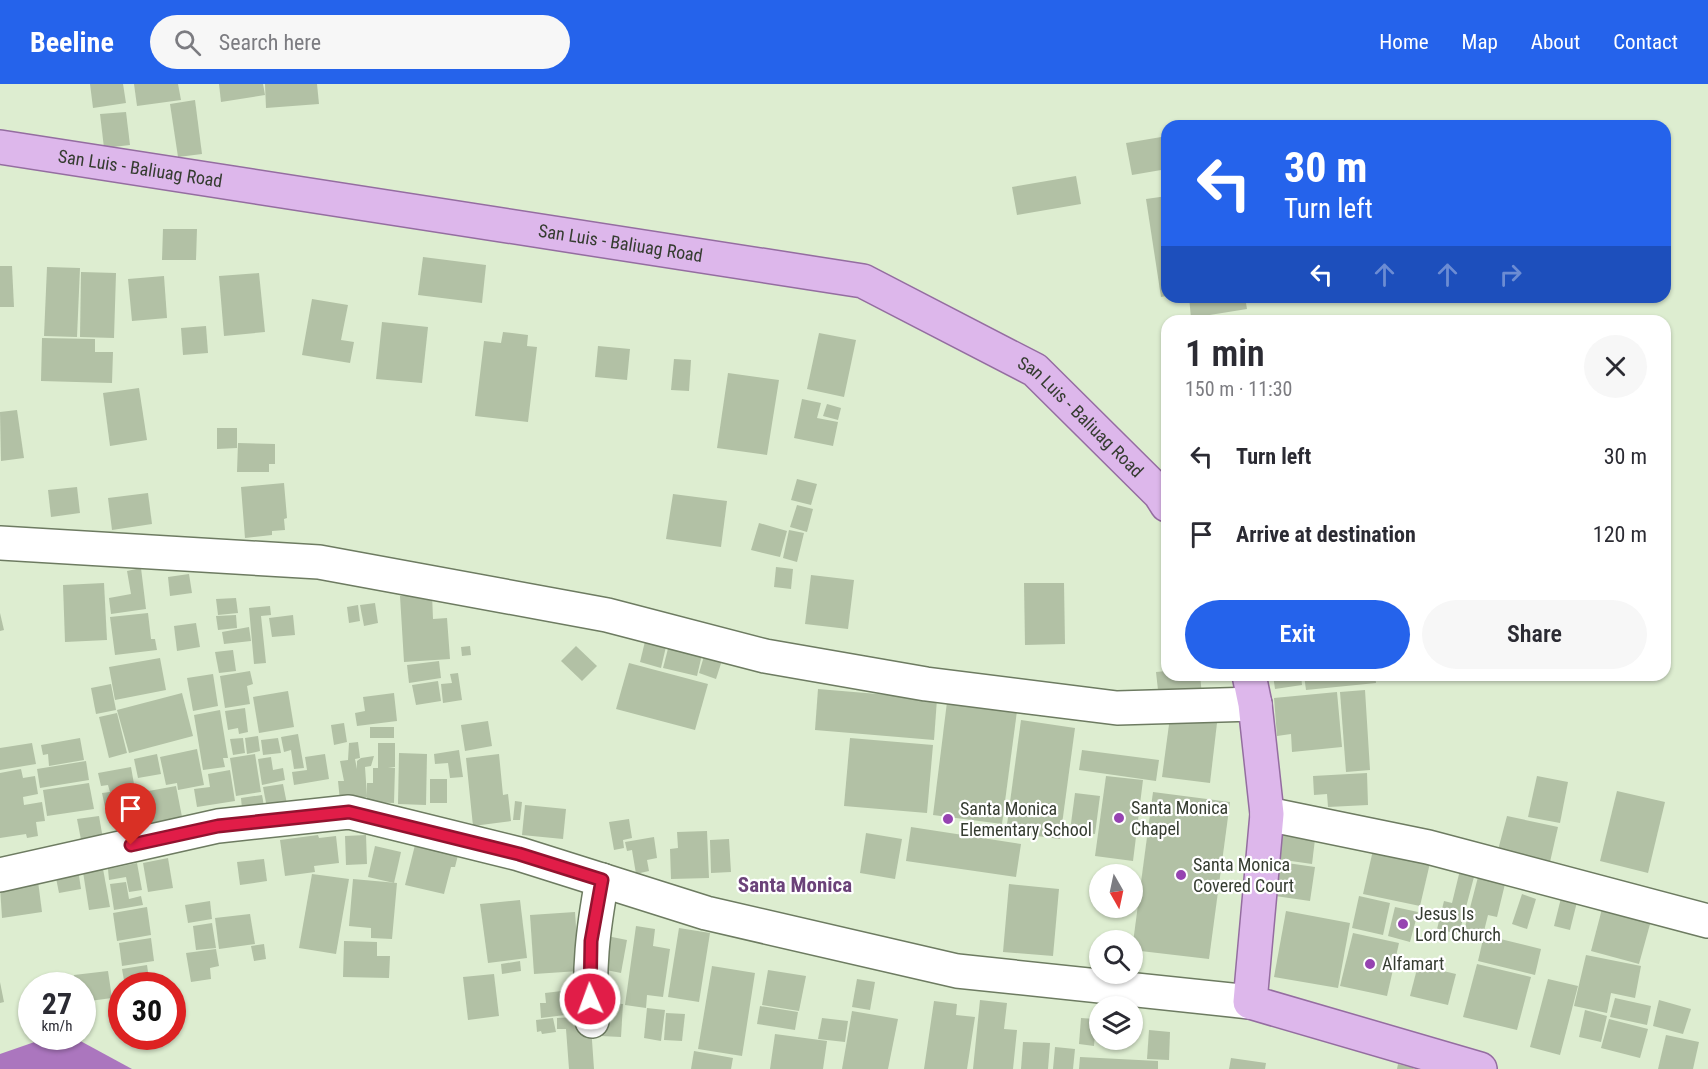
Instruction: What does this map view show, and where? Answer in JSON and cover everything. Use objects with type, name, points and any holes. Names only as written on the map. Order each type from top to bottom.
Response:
[{"type":"main road","name":"San Luis - Baliuag Road","points":[[0,147],[862,281],[1035,370],[1161,496]]},
{"type":"main road","points":[[1252,690],[1267,814],[1250,1002],[1480,1069]]},
{"type":"street","points":[[0,543],[319,562],[607,615],[765,656],[926,684],[1117,708],[1252,690]]},
{"type":"street","points":[[0,875],[218,826],[349,812],[519,854],[706,913],[957,971],[1250,1002]]},
{"type":"street","points":[[1267,814],[1428,847],[1708,921]]},
{"type":"street","points":[[592,1021],[589,977],[591,941],[602,880]]},
{"type":"shaded area","points":[[18,1048],[18,1050],[96,1049],[132,1069],[0,1069],[0,1054]]},
{"type":"building","points":[[90,84],[123,84],[126,103],[93,108]]},
{"type":"building","points":[[134,84],[178,84],[181,100],[137,106]]},
{"type":"building","points":[[219,84],[263,84],[265,95],[221,102]]},
{"type":"building","points":[[265,84],[317,84],[319,104],[266,108]]},
{"type":"building","points":[[195,100],[202,154],[178,157],[170,104]]},
{"type":"building","points":[[126,112],[130,145],[104,148],[100,114]]},
{"type":"building","points":[[1161,137],[1161,170],[1132,175],[1126,143]]},
{"type":"building","points":[[1076,176],[1081,204],[1017,215],[1012,187]]},
{"type":"building","points":[[1161,197],[1161,297],[1146,199]]},
{"type":"building","points":[[163,229],[197,229],[196,260],[162,260]]},
{"type":"building","points":[[423,257],[486,265],[482,303],[418,295]]},
{"type":"building","points":[[0,266],[12,266],[14,307],[0,307]]},
{"type":"building","points":[[47,267],[80,268],[77,337],[44,336]]},
{"type":"building","points":[[81,272],[116,273],[114,338],[80,337]]},
{"type":"building","points":[[259,273],[265,332],[224,336],[219,276]]},
{"type":"building","points":[[164,276],[167,318],[132,321],[128,279]]},
{"type":"building","points":[[312,299],[348,305],[341,340],[354,342],[350,363],[302,355]]},
{"type":"building","points":[[1190,303],[1246,303],[1247,309],[1210,315],[1191,315]]},
{"type":"building","points":[[382,322],[428,327],[422,383],[376,379]]},
{"type":"building","points":[[206,326],[208,353],[183,355],[181,328]]},
{"type":"building","points":[[503,332],[528,335],[527,346],[537,347],[528,422],[475,416],[484,341],[501,343]]},
{"type":"building","points":[[819,333],[856,340],[844,397],[807,389]]},
{"type":"building","points":[[42,338],[95,339],[95,352],[113,352],[112,383],[41,381]]},
{"type":"building","points":[[598,346],[630,349],[627,380],[595,377]]},
{"type":"building","points":[[674,359],[691,360],[689,391],[671,390]]},
{"type":"building","points":[[728,373],[779,380],[767,455],[717,448]]},
{"type":"building","points":[[139,388],[147,440],[110,446],[103,393]]},
{"type":"building","points":[[802,399],[821,403],[817,418],[838,422],[833,446],[794,438]]},
{"type":"building","points":[[827,404],[841,408],[838,420],[823,416]]},
{"type":"building","points":[[17,410],[24,458],[1,461],[0,412]]},
{"type":"building","points":[[217,428],[237,428],[237,448],[217,449]]},
{"type":"building","points":[[238,443],[275,444],[275,464],[269,464],[269,472],[237,472]]},
{"type":"building","points":[[797,479],[817,484],[811,505],[791,500]]},
{"type":"building","points":[[284,483],[287,518],[284,519],[285,530],[272,531],[272,535],[245,538],[241,487]]},
{"type":"building","points":[[77,487],[80,513],[51,517],[48,490]]},
{"type":"building","points":[[148,493],[152,524],[112,530],[108,498]]},
{"type":"building","points":[[673,494],[727,501],[721,547],[666,539]]},
{"type":"building","points":[[797,505],[813,509],[807,532],[790,527]]},
{"type":"building","points":[[759,523],[787,531],[780,557],[751,550]]},
{"type":"building","points":[[789,530],[804,533],[797,562],[783,558]]},
{"type":"building","points":[[776,567],[793,569],[791,589],[774,587]]},
{"type":"building","points":[[141,568],[146,609],[111,614],[109,598],[131,594],[127,571]]},
{"type":"building","points":[[189,574],[192,593],[170,596],[168,577]]},
{"type":"building","points":[[811,575],[854,580],[848,629],[805,624]]},
{"type":"building","points":[[104,583],[107,640],[65,642],[63,585]]},
{"type":"building","points":[[1024,583],[1064,583],[1065,644],[1025,645]]},
{"type":"building","points":[[432,594],[433,619],[447,618],[450,659],[404,662],[400,596]]},
{"type":"building","points":[[236,598],[238,613],[218,615],[216,599]]},
{"type":"building","points":[[375,603],[378,623],[364,626],[360,605]]},
{"type":"building","points":[[358,605],[360,621],[349,623],[347,607]]},
{"type":"building","points":[[270,606],[271,615],[261,616],[266,663],[254,664],[249,608]]},
{"type":"building","points":[[0,613],[4,630],[0,631]]},
{"type":"building","points":[[148,613],[151,639],[155,639],[157,650],[115,655],[110,617]]},
{"type":"building","points":[[236,615],[237,628],[218,630],[216,616]]},
{"type":"building","points":[[293,615],[295,635],[272,637],[269,618]]},
{"type":"building","points":[[196,623],[200,647],[177,651],[174,626]]},
{"type":"building","points":[[249,627],[251,641],[224,644],[222,632]]},
{"type":"building","points":[[648,629],[669,634],[661,668],[640,662]]},
{"type":"building","points":[[671,637],[704,646],[697,676],[663,668]]},
{"type":"building","points":[[470,646],[471,655],[462,656],[461,647]]},
{"type":"building","points":[[576,646],[597,666],[582,681],[561,661]]},
{"type":"building","points":[[707,646],[725,651],[716,679],[699,673]]},
{"type":"building","points":[[233,650],[236,671],[219,673],[215,652]]},
{"type":"building","points":[[160,658],[166,690],[115,700],[109,667]]},
{"type":"building","points":[[439,661],[441,678],[409,683],[407,665]]},
{"type":"building","points":[[629,663],[708,684],[695,730],[616,709]]},
{"type":"building","points":[[250,671],[253,684],[247,686],[250,704],[225,708],[220,676]]},
{"type":"building","points":[[1156,672],[1161,672],[1161,681],[1201,681],[1202,695],[1159,699]]},
{"type":"building","points":[[458,673],[462,700],[443,703],[441,684],[452,683],[450,674]]},
{"type":"building","points":[[213,674],[218,706],[193,711],[187,678]]},
{"type":"building","points":[[438,681],[441,701],[416,705],[412,685]]},
{"type":"building","points":[[1274,681],[1302,681],[1302,685],[1275,689]]},
{"type":"building","points":[[1305,681],[1376,681],[1376,683],[1306,690]]},
{"type":"building","points":[[111,684],[116,710],[96,714],[91,688]]},
{"type":"building","points":[[818,689],[937,699],[934,740],[815,730]]},
{"type":"building","points":[[1365,690],[1370,770],[1346,772],[1340,692]]},
{"type":"building","points":[[288,691],[294,727],[259,733],[253,697]]},
{"type":"building","points":[[1337,692],[1342,747],[1292,752],[1291,734],[1277,736],[1274,698]]},
{"type":"building","points":[[182,693],[193,736],[129,753],[117,710]]},
{"type":"building","points":[[394,693],[397,721],[357,726],[355,713],[365,711],[363,697]]},
{"type":"building","points":[[947,702],[1017,711],[1002,824],[933,815]]},
{"type":"building","points":[[245,708],[248,732],[239,734],[238,728],[228,730],[225,711]]},
{"type":"building","points":[[220,710],[228,758],[223,758],[225,767],[203,770],[194,715]]},
{"type":"building","points":[[117,713],[127,753],[109,758],[99,717]]},
{"type":"building","points":[[1170,717],[1217,723],[1210,783],[1162,777]]},
{"type":"building","points":[[1021,720],[1075,728],[1060,839],[1006,832]]},
{"type":"building","points":[[488,721],[492,746],[465,751],[461,725]]},
{"type":"building","points":[[344,723],[347,742],[334,745],[331,725]]},
{"type":"building","points":[[370,727],[394,727],[394,738],[370,738]]},
{"type":"building","points":[[298,734],[304,768],[294,769],[291,750],[284,752],[281,737]]},
{"type":"building","points":[[258,736],[260,751],[247,754],[245,738]]},
{"type":"building","points":[[80,738],[84,760],[49,766],[48,754],[43,755],[41,745]]},
{"type":"building","points":[[243,738],[245,753],[233,755],[230,739]]},
{"type":"building","points":[[278,738],[281,753],[263,755],[261,740]]},
{"type":"building","points":[[850,738],[933,745],[927,813],[844,806]]},
{"type":"building","points":[[358,742],[360,758],[355,759],[357,769],[357,761],[374,756],[371,766],[365,767],[367,796],[367,783],[373,783],[373,768],[378,768],[378,743],[395,743],[395,767],[388,768],[395,768],[394,803],[367,802],[367,797],[340,801],[338,781],[344,781],[340,761],[348,760],[349,743]]},
{"type":"building","points":[[32,743],[36,764],[0,770],[0,748]]},
{"type":"building","points":[[197,749],[204,785],[178,790],[177,783],[166,785],[160,757]]},
{"type":"building","points":[[459,750],[463,777],[450,778],[448,763],[435,764],[434,754]]},
{"type":"building","points":[[1082,750],[1159,760],[1156,781],[1079,770]]},
{"type":"building","points":[[399,753],[427,754],[426,805],[398,804]]},
{"type":"building","points":[[157,754],[161,774],[138,778],[134,759]]},
{"type":"building","points":[[255,754],[261,792],[236,796],[230,758]]},
{"type":"building","points":[[325,754],[329,779],[294,785],[292,772],[307,770],[305,757]]},
{"type":"building","points":[[499,754],[503,795],[508,794],[511,821],[473,826],[466,758]]},
{"type":"building","points":[[271,757],[273,770],[283,768],[285,780],[262,785],[258,759]]},
{"type":"building","points":[[86,761],[89,780],[40,788],[37,769]]},
{"type":"building","points":[[131,767],[137,801],[105,807],[102,793],[110,792],[108,785],[101,786],[98,773]]},
{"type":"building","points":[[21,769],[23,778],[35,776],[38,794],[23,797],[24,805],[42,802],[45,821],[36,822],[38,836],[27,838],[26,834],[0,838],[0,773]]},
{"type":"building","points":[[230,770],[235,801],[197,807],[194,789],[210,787],[208,774]]},
{"type":"building","points":[[1367,773],[1368,805],[1328,807],[1327,794],[1314,795],[1313,776]]},
{"type":"building","name":"Santa Monica Chapel","points":[[1106,776],[1143,780],[1133,861],[1095,856]]},
{"type":"building","points":[[1537,776],[1568,782],[1560,823],[1528,817]]},
{"type":"building","points":[[430,779],[447,779],[447,803],[430,803]]},
{"type":"building","points":[[89,783],[94,809],[47,816],[43,790]]},
{"type":"building","points":[[283,784],[287,804],[267,808],[263,787]]},
{"type":"building","points":[[176,786],[183,822],[149,829],[143,792]]},
{"type":"building","points":[[1617,791],[1665,802],[1648,873],[1600,861]]},
{"type":"building","name":"Santa Monica Covered Court","points":[[1153,792],[1230,802],[1209,959],[1143,951],[1143,930],[1135,930],[1136,918],[1143,918],[1143,867]]},
{"type":"building","points":[[1075,793],[1100,796],[1095,834],[1070,831]]},
{"type":"building","points":[[262,795],[264,806],[242,809],[241,798]]},
{"type":"building","points":[[515,801],[522,802],[520,820],[513,820]]},
{"type":"building","points":[[525,805],[566,809],[563,839],[522,835]]},
{"type":"building","points":[[99,816],[103,839],[83,850],[77,819]]},
{"type":"building","points":[[1507,816],[1558,827],[1550,862],[1498,850]]},
{"type":"building","points":[[629,819],[632,838],[623,840],[624,848],[614,850],[609,822]]},
{"type":"building","points":[[1282,826],[1316,831],[1312,864],[1277,859]]},
{"type":"building","points":[[911,827],[1021,844],[1016,877],[906,861]]},
{"type":"building","points":[[707,831],[709,878],[671,879],[670,849],[678,848],[677,832]]},
{"type":"building","points":[[866,833],[902,839],[895,879],[860,873]]},
{"type":"building","points":[[318,835],[319,838],[336,836],[339,863],[314,866],[315,872],[285,876],[280,840]]},
{"type":"building","points":[[366,835],[367,864],[346,865],[345,836]]},
{"type":"building","points":[[654,837],[657,858],[647,860],[649,871],[636,874],[632,850],[627,851],[625,842]]},
{"type":"building","points":[[729,839],[731,872],[711,873],[710,840]]},
{"type":"building","points":[[415,845],[458,855],[455,867],[451,867],[444,894],[405,885]]},
{"type":"building","points":[[375,846],[401,852],[394,883],[368,877]]},
{"type":"building","points":[[1373,850],[1430,863],[1420,906],[1363,894]]},
{"type":"building","points":[[168,858],[173,888],[148,892],[143,863]]},
{"type":"building","points":[[264,859],[267,881],[240,885],[237,862]]},
{"type":"building","points":[[1273,861],[1315,867],[1310,901],[1269,895]]},
{"type":"building","points":[[137,863],[142,890],[129,892],[126,877],[109,880],[108,869]]},
{"type":"building","points":[[78,869],[81,889],[59,893],[55,873]]},
{"type":"building","points":[[103,869],[110,907],[89,910],[83,872]]},
{"type":"building","points":[[1460,870],[1475,873],[1459,934],[1437,929],[1444,901],[1452,903]]},
{"type":"building","points":[[312,874],[349,879],[336,954],[299,948]]},
{"type":"building","points":[[1478,877],[1505,884],[1497,917],[1488,915],[1483,935],[1464,931]]},
{"type":"building","points":[[353,879],[397,883],[392,939],[371,938],[371,928],[349,926]]},
{"type":"building","points":[[38,881],[42,912],[2,918],[0,887]]},
{"type":"building","points":[[126,882],[129,899],[141,896],[143,905],[114,910],[110,884]]},
{"type":"building","points":[[1009,884],[1059,889],[1053,956],[1003,952]]},
{"type":"building","points":[[1522,894],[1536,899],[1527,929],[1512,924]]},
{"type":"building","points":[[1359,896],[1390,903],[1383,935],[1352,928]]},
{"type":"building","points":[[1561,898],[1577,902],[1570,930],[1554,926]]},
{"type":"building","points":[[520,900],[527,958],[488,963],[480,904]]},
{"type":"building","points":[[210,901],[212,919],[188,923],[185,905]]},
{"type":"building","points":[[1603,905],[1652,917],[1639,964],[1591,951]]},
{"type":"building","points":[[147,907],[151,935],[117,941],[113,913]]},
{"type":"building","name":"Jesus Is Lord Church","points":[[1395,907],[1418,912],[1410,942],[1388,936]]},
{"type":"building","points":[[1286,911],[1350,923],[1338,988],[1274,977]]},
{"type":"building","points":[[575,912],[579,971],[534,974],[530,915]]},
{"type":"building","points":[[250,914],[255,944],[219,949],[215,918]]},
{"type":"building","points":[[212,923],[216,948],[196,950],[193,926]]},
{"type":"building","points":[[636,926],[655,929],[653,946],[670,949],[663,997],[647,995],[646,1008],[625,1005]]},
{"type":"building","points":[[679,928],[710,933],[699,1002],[668,997]]},
{"type":"building","name":"Alfamart","points":[[1353,933],[1399,943],[1387,996],[1340,986]]},
{"type":"building","points":[[1484,935],[1541,949],[1535,975],[1478,961]]},
{"type":"building","points":[[607,936],[627,940],[621,973],[601,969]]},
{"type":"building","points":[[151,938],[154,961],[122,966],[119,943]]},
{"type":"building","points":[[344,941],[377,942],[377,956],[390,956],[389,978],[343,977]]},
{"type":"building","points":[[264,944],[266,959],[254,961],[251,946]]},
{"type":"building","points":[[216,949],[219,966],[210,968],[211,979],[191,982],[186,953]]},
{"type":"building","points":[[1586,955],[1641,966],[1635,998],[1611,993],[1607,1013],[1574,1006]]},
{"type":"building","points":[[520,961],[521,971],[502,974],[501,964]]},
{"type":"building","points":[[1477,964],[1531,977],[1517,1030],[1463,1017]]},
{"type":"building","points":[[147,965],[148,972],[123,972],[122,969]]},
{"type":"building","points":[[1418,965],[1456,974],[1448,1005],[1410,996]]},
{"type":"building","points":[[712,966],[755,973],[742,1056],[698,1049]]},
{"type":"building","points":[[768,970],[806,976],[799,1011],[762,1005]]},
{"type":"building","points":[[108,971],[108,999],[96,1000],[96,972]]},
{"type":"building","points":[[494,974],[499,1016],[468,1020],[463,977]]},
{"type":"building","points":[[857,979],[875,982],[870,1010],[852,1007]]},
{"type":"building","points":[[1548,979],[1578,986],[1560,1055],[1530,1047]]},
{"type":"building","points":[[0,982],[4,1002],[0,1003]]},
{"type":"building","points":[[570,990],[573,1014],[541,1018],[540,1003],[546,1003],[545,993]]},
{"type":"building","points":[[1615,998],[1651,1006],[1647,1025],[1610,1017]]},
{"type":"building","points":[[980,1000],[1007,1003],[1004,1029],[1017,1030],[1013,1069],[973,1069]]},
{"type":"building","points":[[1659,1000],[1691,1009],[1683,1034],[1653,1026]]},
{"type":"building","points":[[934,1001],[957,1004],[956,1015],[975,1017],[967,1069],[924,1069]]},
{"type":"building","points":[[603,1003],[623,1004],[621,1037],[601,1036]]},
{"type":"building","points":[[760,1006],[798,1012],[795,1030],[757,1024]]},
{"type":"building","points":[[647,1008],[665,1010],[661,1041],[644,1038]]},
{"type":"building","points":[[1585,1010],[1607,1016],[1601,1042],[1579,1037]]},
{"type":"building","points":[[852,1011],[898,1019],[888,1069],[842,1069]]},
{"type":"building","points":[[666,1013],[685,1014],[682,1041],[664,1040]]},
{"type":"building","points":[[576,1017],[591,1026],[594,1069],[569,1069],[566,1029],[557,1029],[557,1018]]},
{"type":"building","points":[[553,1018],[556,1032],[542,1034],[541,1031],[537,1032],[536,1020]]},
{"type":"building","points":[[822,1018],[848,1021],[845,1042],[818,1039]]},
{"type":"building","points":[[1081,1018],[1089,1019],[1089,1045],[1079,1044]]},
{"type":"building","points":[[1609,1019],[1648,1029],[1640,1058],[1601,1048]]},
{"type":"building","points":[[1149,1030],[1170,1032],[1169,1060],[1147,1059]]},
{"type":"building","points":[[775,1034],[827,1041],[823,1069],[770,1069]]},
{"type":"building","points":[[1666,1035],[1699,1042],[1693,1069],[1658,1069]]},
{"type":"building","points":[[1023,1042],[1050,1043],[1048,1069],[1021,1069]]},
{"type":"building","points":[[1055,1047],[1075,1049],[1073,1069],[1053,1069]]},
{"type":"building","points":[[694,1051],[733,1058],[731,1069],[691,1069]]},
{"type":"building","points":[[1080,1057],[1158,1061],[1158,1069],[1079,1069]]},
{"type":"building","points":[[1231,1058],[1266,1063],[1265,1069],[1229,1069]]},
{"type":"building","points":[[1398,1064],[1414,1068],[1397,1069]]},
{"type":"place","name":"Santa Monica Chapel","points":[[1119,818]]},
{"type":"place","name":"Santa Monica Elementary School","points":[[948,819]]},
{"type":"place","name":"Santa Monica Covered Court","points":[[1181,875]]},
{"type":"place","name":"Jesus Is Lord Church","points":[[1403,924]]},
{"type":"place","name":"Alfamart","points":[[1370,964]]},
{"type":"district","name":"Santa Monica","points":[[795,885]]},
{"type":"route","points":[[131,845],[218,826],[349,812],[519,854],[602,880],[591,941],[590,999]]}]
